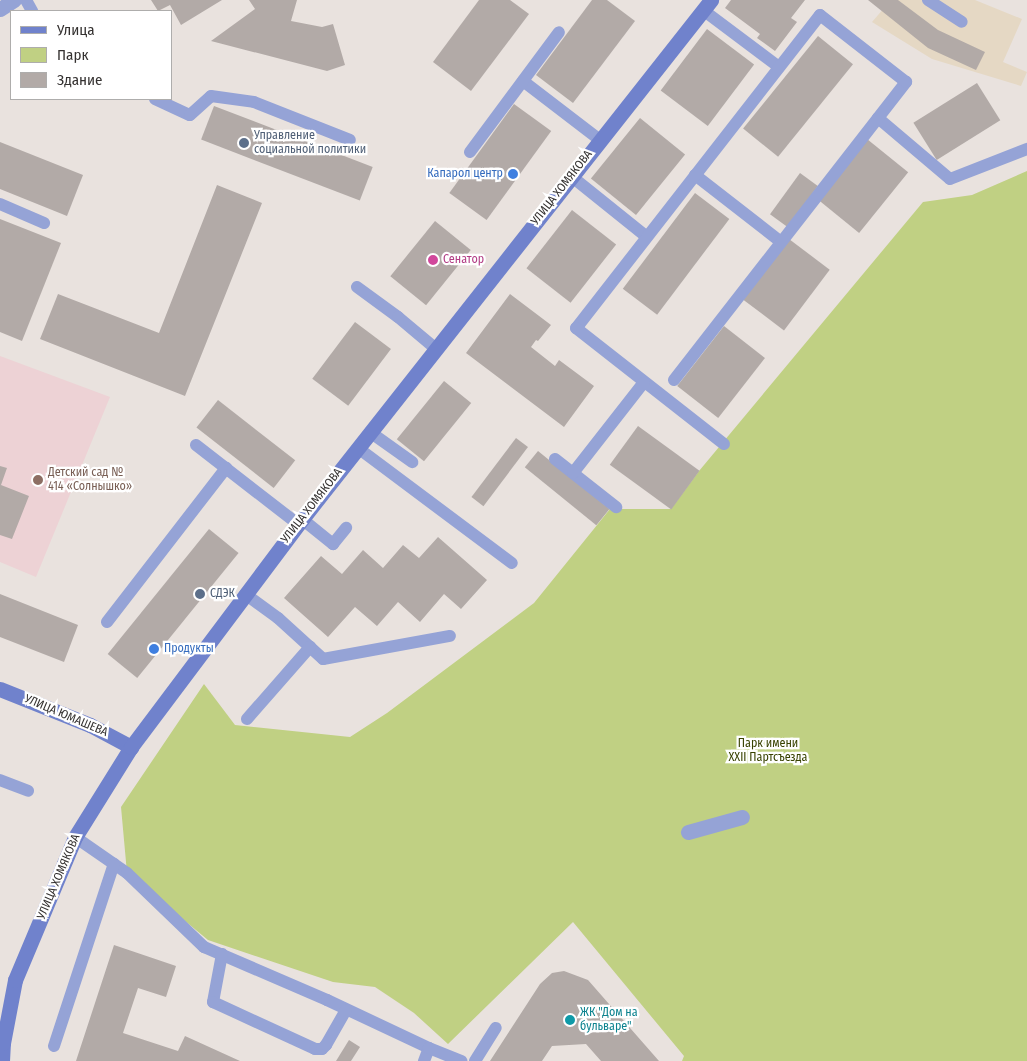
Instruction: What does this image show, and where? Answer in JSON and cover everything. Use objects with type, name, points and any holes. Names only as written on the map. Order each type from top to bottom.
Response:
[{"type":"street","points":[[0,9],[14,0]]},
{"type":"street","name":"УЛИЦА ХОМЯКОВА","points":[[2,1061],[3,1042],[15,980],[75,837],[131,747],[300,521],[707,5]]},
{"type":"street","name":"УЛИЦА ЮМАШЕВА","points":[[0,688],[96,728],[131,747]]},
{"type":"street","points":[[688,832],[742,817]]},
{"type":"lane","points":[[928,0],[962,22]]},
{"type":"lane","points":[[707,5],[779,68]]},
{"type":"lane","points":[[674,380],[906,82],[820,15],[576,328],[724,444]]},
{"type":"lane","points":[[470,152],[559,32]]},
{"type":"lane","points":[[523,82],[600,140]]},
{"type":"lane","points":[[157,100],[190,114],[211,96],[254,102],[350,140]]},
{"type":"lane","points":[[878,118],[950,179],[1027,150]]},
{"type":"lane","points":[[695,175],[781,242]]},
{"type":"lane","points":[[571,176],[647,237]]},
{"type":"lane","points":[[0,204],[44,222]]},
{"type":"lane","points":[[357,287],[398,317],[435,348]]},
{"type":"lane","points":[[573,474],[644,382]]},
{"type":"lane","points":[[370,432],[412,462]]},
{"type":"lane","points":[[196,445],[334,544],[346,528]]},
{"type":"lane","points":[[358,448],[512,563]]},
{"type":"lane","points":[[555,459],[616,507]]},
{"type":"lane","points":[[106,622],[226,468]]},
{"type":"lane","points":[[245,594],[323,659],[450,636]]},
{"type":"lane","points":[[247,719],[310,647]]},
{"type":"lane","points":[[0,780],[28,791]]},
{"type":"lane","points":[[75,837],[127,873],[204,947],[462,1061]]},
{"type":"lane","points":[[54,1046],[114,864]]},
{"type":"lane","points":[[222,954],[213,1002],[298,1041],[322,1049],[346,1010]]},
{"type":"lane","points":[[485,1054],[496,1028]]},
{"type":"lane","points":[[424,1061],[429,1048]]},
{"type":"shaded area","points":[[891,0],[975,0],[1022,19],[1003,62],[1027,72],[1021,86],[932,59],[872,22]]},
{"type":"shaded area","name":"Детский сад № 414 «Солнышко»","points":[[0,356],[110,397],[36,577],[0,562]]},
{"type":"green space","name":"Парк имени XXII Партсъезда","points":[[1027,171],[1027,1061],[682,1061],[684,1056],[573,922],[448,1044],[414,1013],[375,987],[333,982],[208,940],[127,873],[121,807],[204,684],[235,725],[350,737],[387,713],[534,603],[610,509],[671,509],[699,471],[923,202],[972,195]]},
{"type":"building","points":[[151,0],[222,0],[181,25],[170,5],[157,10]]},
{"type":"building","points":[[249,0],[297,0],[291,21],[322,27],[333,24],[345,65],[327,71],[211,41],[255,9]]},
{"type":"building","points":[[479,0],[510,0],[529,14],[471,91],[433,62]]},
{"type":"building","points":[[592,0],[607,0],[635,21],[573,103],[536,75]]},
{"type":"building","points":[[731,0],[805,0],[791,18],[797,22],[775,51],[757,38],[760,34],[725,8]]},
{"type":"building","points":[[868,0],[898,0],[938,30],[985,52],[976,70],[928,48]]},
{"type":"building","points":[[707,29],[754,65],[708,126],[661,90]]},
{"type":"building","points":[[818,36],[853,64],[778,157],[743,128]]},
{"type":"building","points":[[977,83],[1000,120],[937,160],[913,123]]},
{"type":"building","points":[[514,104],[551,131],[487,220],[449,193]]},
{"type":"building","points":[[214,106],[373,167],[360,201],[201,140]]},
{"type":"building","points":[[640,118],[685,155],[636,215],[591,179]]},
{"type":"building","points":[[867,139],[908,172],[859,233],[818,200]]},
{"type":"building","points":[[0,142],[83,175],[67,216],[0,189]]},
{"type":"building","points":[[800,173],[818,186],[788,227],[770,214]]},
{"type":"building","points":[[217,185],[262,203],[185,396],[40,339],[58,294],[159,333]]},
{"type":"building","points":[[695,193],[729,219],[657,315],[623,289]]},
{"type":"building","points":[[572,210],[616,244],[571,303],[526,268]]},
{"type":"building","points":[[0,219],[61,243],[22,341],[0,332]]},
{"type":"building","points":[[435,221],[471,250],[426,305],[390,276]]},
{"type":"building","points":[[789,239],[830,270],[784,330],[743,300]]},
{"type":"building","points":[[510,294],[551,325],[531,347],[555,366],[559,360],[594,386],[564,427],[466,353]]},
{"type":"building","points":[[355,322],[391,349],[348,406],[312,379]]},
{"type":"building","points":[[724,326],[765,358],[718,418],[677,386]]},
{"type":"building","points":[[444,381],[471,403],[424,461],[397,439]]},
{"type":"building","points":[[218,400],[295,460],[274,488],[196,428]]},
{"type":"building","points":[[638,426],[699,471],[671,510],[610,465]]},
{"type":"building","points":[[516,438],[528,447],[483,506],[471,497]]},
{"type":"building","points":[[538,451],[609,509],[596,525],[525,467]]},
{"type":"building","points":[[0,466],[7,468],[1,485],[29,496],[12,539],[0,535]]},
{"type":"building","points":[[209,529],[239,553],[137,678],[108,654]]},
{"type":"building","points":[[438,537],[487,580],[461,609],[444,594],[420,622],[398,602],[377,626],[355,607],[328,637],[284,598],[321,556],[342,574],[363,550],[383,568],[403,545],[419,558]]},
{"type":"building","points":[[0,594],[78,625],[64,662],[0,637]]},
{"type":"building","points":[[114,945],[176,966],[166,997],[138,988],[123,1033],[178,1051],[185,1036],[240,1061],[76,1061]]},
{"type":"building","name":"ЖК \"Дом на бульваре\"","points":[[564,971],[588,980],[659,1061],[601,1061],[586,1044],[552,1046],[542,1061],[490,1061],[540,984],[552,973]]},
{"type":"building","points":[[349,1040],[360,1047],[351,1061],[336,1061]]},
{"type":"place","name":"Управление социальной политики","points":[[244,143]]},
{"type":"place","name":"Капарол центр","points":[[513,174]]},
{"type":"place","name":"Сенатор","points":[[433,260]]},
{"type":"place","name":"Детский сад № 414 «Солнышко»","points":[[38,480]]},
{"type":"place","name":"СДЭК","points":[[200,594]]},
{"type":"place","name":"Продукты","points":[[154,649]]},
{"type":"place","name":"ЖК \"Дом на бульваре\"","points":[[570,1020]]}]
